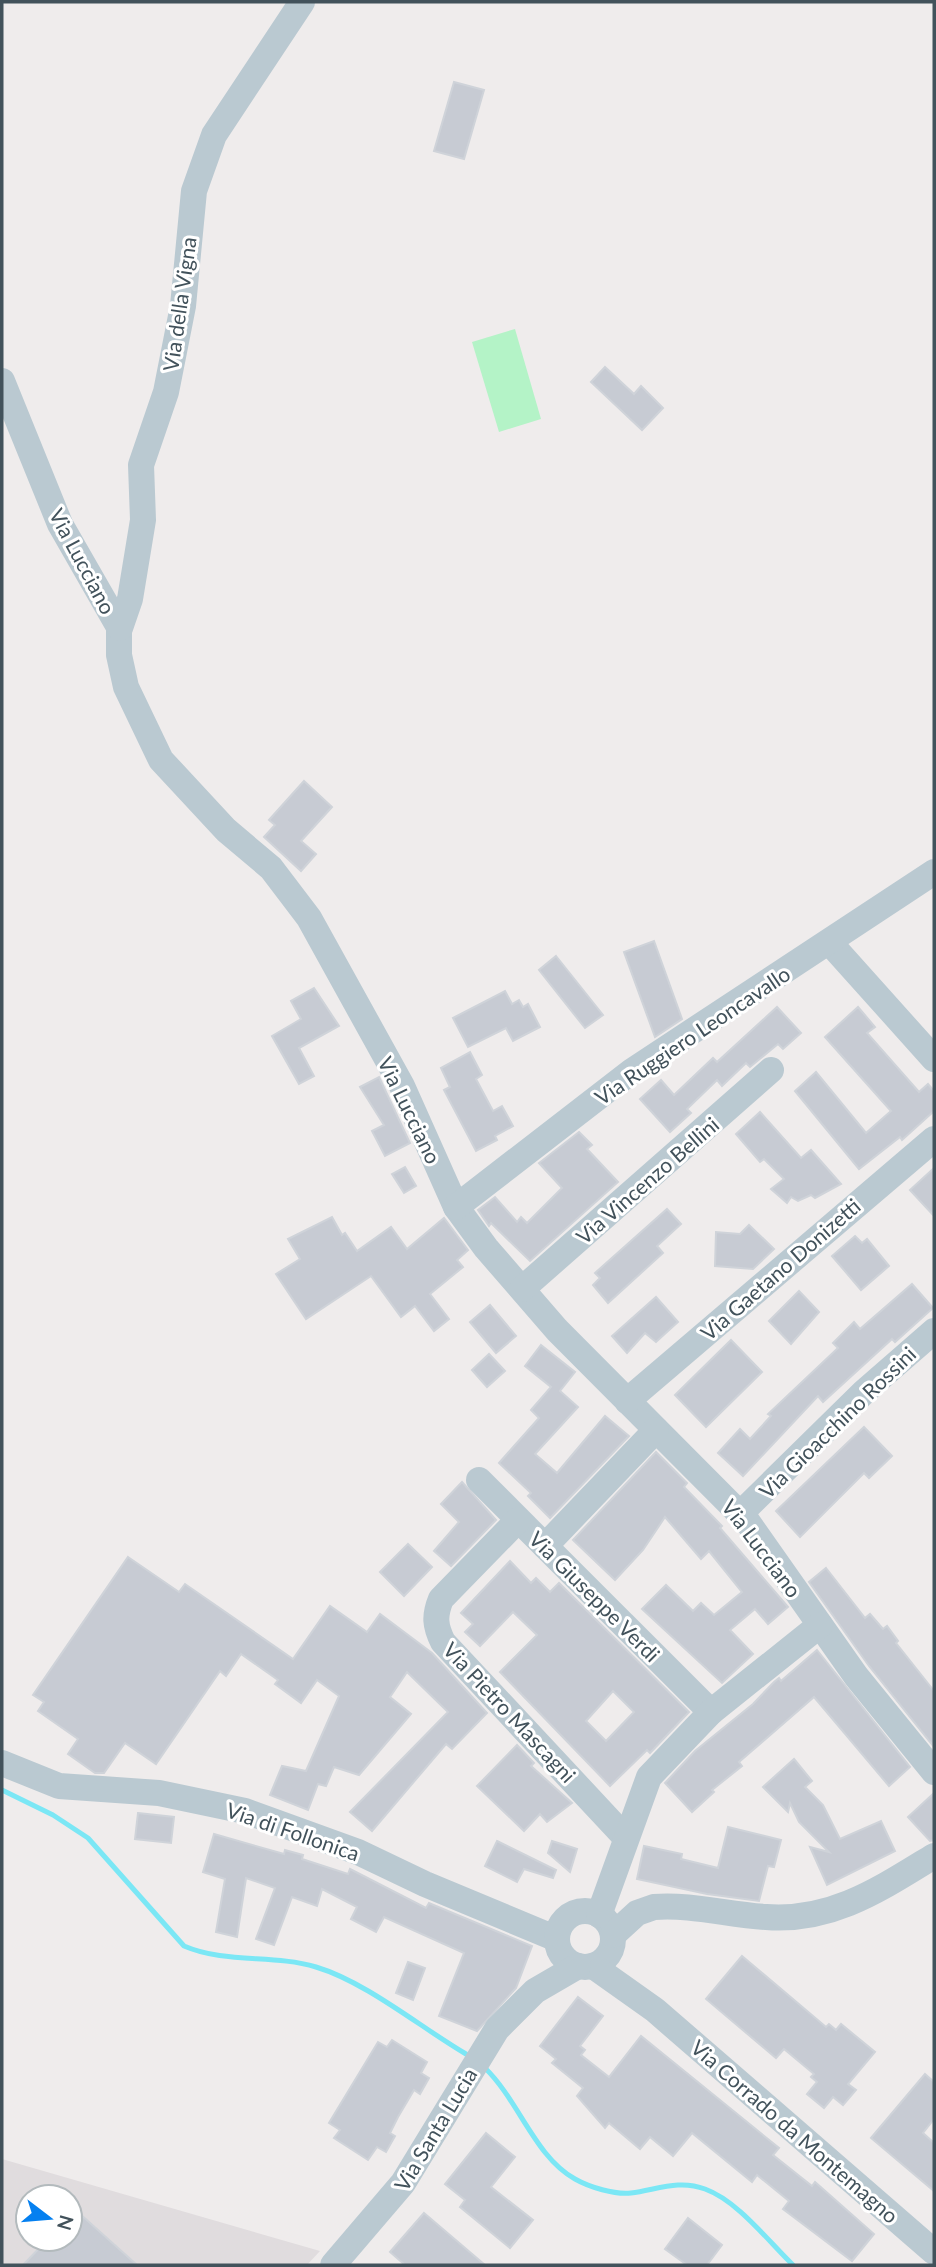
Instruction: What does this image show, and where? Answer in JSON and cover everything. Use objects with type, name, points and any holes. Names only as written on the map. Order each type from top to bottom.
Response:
[{"type":"street","name":"Via della Vigna","points":[[120,628],[130,599],[143,520],[141,465],[166,392],[183,306],[194,191],[214,135],[302,2]]},
{"type":"street","name":"Via Lucciano","points":[[2,381],[61,524],[120,628],[119,655],[126,687],[161,760],[226,830],[271,868],[309,918],[402,1086],[456,1207],[486,1248],[522,1289],[626,1401],[740,1514],[856,1676],[934,1772]]},
{"type":"street","name":"Via Ruggiero Leoncavallo","points":[[456,1207],[632,1071],[934,872]]},
{"type":"street","points":[[830,943],[934,1059]]},
{"type":"street","name":"Via Vincenzo Bellini","points":[[522,1289],[771,1070]]},
{"type":"street","name":"Via Gaetano Donizetti","points":[[626,1401],[934,1139]]},
{"type":"street","name":"Via Gioacchino Rossini","points":[[740,1514],[863,1392],[934,1331]]},
{"type":"street","points":[[545,1546],[656,1430]]},
{"type":"street","name":"Via Giuseppe Verdi","points":[[479,1480],[711,1712]]},
{"type":"street","name":"Via Pietro Mascagni","points":[[519,1520],[441,1599],[435,1614],[436,1628],[443,1642],[625,1837]]},
{"type":"street","points":[[587,1940],[649,1777],[711,1712],[820,1625]]},
{"type":"street","name":"Via di Follonica","points":[[2,1763],[59,1786],[159,1793],[245,1811],[358,1852],[425,1884],[495,1911],[587,1940]]},
{"type":"street","points":[[587,1940],[642,1911],[665,1906],[798,1918],[831,1912],[934,1857]]},
{"type":"street","name":"Via Santa Lucia","points":[[344,2261],[403,2183],[491,2038],[587,1940]]},
{"type":"street","name":"Via Corrado da Montemagno","points":[[587,1940],[655,2010],[934,2252]]},
{"type":"shaded area","points":[[2,2159],[320,2251],[307,2265],[2,2265]]},
{"type":"green space","points":[[515,329],[541,419],[499,432],[472,342]]},
{"type":"building","points":[[454,82],[484,90],[464,159],[434,151]]},
{"type":"building","points":[[605,367],[634,394],[641,386],[663,408],[642,430],[591,382]]},
{"type":"building","points":[[304,781],[332,807],[301,841],[316,854],[301,871],[264,837],[275,825],[269,820]]},
{"type":"building","points":[[654,941],[682,1019],[655,1037],[624,952]]},
{"type":"building","points":[[556,956],[603,1015],[585,1028],[539,970]]},
{"type":"building","points":[[314,988],[339,1026],[299,1048],[314,1076],[299,1084],[272,1036],[301,1019],[291,1001]]},
{"type":"building","points":[[505,991],[512,1004],[519,1000],[523,1007],[528,1004],[540,1027],[513,1041],[506,1028],[468,1047],[453,1018]]},
{"type":"building","points":[[777,1007],[801,1033],[783,1049],[778,1044],[750,1067],[746,1063],[722,1086],[717,1080],[687,1109],[691,1113],[670,1132],[640,1099],[661,1080],[674,1095],[713,1058],[717,1062]]},
{"type":"building","points":[[858,1007],[875,1027],[867,1033],[919,1092],[928,1084],[934,1091],[934,1111],[902,1140],[900,1137],[859,1169],[795,1091],[816,1072],[866,1133],[891,1111],[825,1037]]},
{"type":"building","points":[[470,1052],[482,1075],[476,1079],[493,1111],[502,1106],[513,1126],[495,1136],[497,1140],[476,1151],[444,1090],[450,1087],[441,1068]]},
{"type":"building","points":[[379,1077],[410,1143],[385,1156],[372,1131],[384,1125],[360,1087]]},
{"type":"building","points":[[760,1112],[801,1158],[811,1150],[841,1184],[815,1198],[811,1195],[798,1201],[791,1197],[787,1203],[771,1189],[784,1179],[764,1159],[760,1162],[736,1134]]},
{"type":"building","points":[[579,1132],[592,1145],[587,1149],[618,1182],[530,1261],[491,1223],[489,1226],[478,1210],[495,1197],[517,1222],[521,1217],[527,1223],[562,1188],[539,1163]]},
{"type":"building","points":[[405,1167],[416,1186],[404,1193],[392,1174]]},
{"type":"building","points":[[934,1168],[934,1216],[910,1190]]},
{"type":"building","points":[[667,1209],[681,1224],[657,1246],[663,1253],[608,1303],[593,1285],[600,1278],[595,1273]]},
{"type":"building","points":[[332,1217],[342,1235],[345,1233],[357,1251],[391,1227],[407,1249],[444,1218],[468,1250],[457,1260],[463,1267],[430,1294],[449,1319],[434,1331],[415,1306],[401,1317],[371,1276],[306,1319],[276,1274],[300,1259],[288,1239]]},
{"type":"building","points":[[749,1225],[774,1249],[753,1269],[715,1266],[716,1232],[740,1234]]},
{"type":"building","points":[[855,1236],[862,1243],[867,1239],[889,1266],[861,1290],[832,1256]]},
{"type":"building","points":[[912,1284],[933,1308],[895,1342],[892,1339],[823,1402],[818,1396],[743,1476],[718,1453],[740,1429],[750,1439],[771,1416],[768,1414],[838,1348],[833,1343],[854,1322],[860,1329]]},
{"type":"building","points":[[799,1291],[819,1312],[791,1344],[769,1321]]},
{"type":"building","points":[[656,1297],[678,1322],[656,1342],[645,1333],[627,1353],[612,1336]]},
{"type":"building","points":[[490,1305],[516,1336],[496,1353],[470,1322]]},
{"type":"building","points":[[731,1340],[762,1372],[706,1427],[675,1395]]},
{"type":"building","points":[[541,1345],[575,1372],[560,1391],[578,1407],[535,1454],[557,1473],[605,1416],[629,1436],[550,1518],[528,1496],[531,1493],[499,1463],[539,1418],[531,1410],[551,1387],[525,1366]]},
{"type":"building","points":[[489,1354],[505,1371],[487,1387],[472,1370]]},
{"type":"building","points":[[864,1427],[892,1456],[869,1478],[864,1473],[800,1537],[776,1511]]},
{"type":"building","points":[[656,1452],[687,1483],[684,1487],[722,1526],[720,1528],[788,1607],[768,1624],[755,1609],[730,1630],[753,1654],[722,1683],[642,1609],[666,1585],[693,1611],[701,1603],[714,1615],[742,1592],[709,1551],[701,1559],[665,1517],[643,1550],[615,1580],[573,1540]]},
{"type":"building","points":[[462,1482],[496,1520],[451,1566],[434,1551],[459,1522],[441,1504]]},
{"type":"building","points":[[408,1544],[432,1567],[404,1596],[380,1572]]},
{"type":"building","points":[[128,1557],[179,1592],[185,1584],[293,1659],[330,1606],[367,1632],[380,1614],[432,1653],[487,1713],[452,1749],[446,1744],[372,1831],[350,1812],[448,1712],[407,1672],[390,1697],[411,1714],[359,1775],[334,1767],[326,1786],[318,1784],[308,1810],[270,1795],[282,1766],[306,1771],[339,1696],[317,1680],[301,1703],[275,1684],[278,1680],[241,1654],[226,1676],[220,1671],[156,1764],[125,1743],[104,1773],[95,1773],[68,1754],[78,1739],[38,1711],[44,1702],[33,1695]]},
{"type":"building","points":[[510,1561],[531,1583],[536,1578],[550,1592],[559,1583],[689,1712],[650,1753],[647,1750],[610,1786],[500,1672],[537,1635],[513,1612],[480,1646],[465,1632],[473,1624],[461,1613]],"holes":[[[613,1691],[634,1712],[606,1741],[586,1721]]]},
{"type":"building","points":[[826,1568],[865,1618],[870,1614],[883,1629],[887,1626],[898,1641],[896,1643],[934,1691],[934,1747],[869,1666],[809,1582]]},
{"type":"building","points":[[817,1650],[910,1767],[889,1786],[814,1697],[739,1762],[742,1766],[712,1790],[714,1792],[692,1812],[665,1783],[695,1751],[753,1704],[774,1682],[779,1678],[781,1681]]},
{"type":"building","points":[[517,1745],[534,1763],[531,1766],[572,1803],[547,1822],[540,1814],[524,1831],[477,1786]]},
{"type":"building","points":[[794,1759],[812,1781],[805,1787],[823,1805],[840,1839],[881,1821],[895,1851],[827,1885],[810,1847],[829,1852],[799,1822],[790,1803],[788,1812],[763,1787]]},
{"type":"building","points":[[934,1793],[934,1840],[930,1841],[908,1817]]},
{"type":"building","points":[[138,1813],[174,1817],[171,1843],[135,1839]]},
{"type":"building","points":[[728,1827],[781,1840],[774,1867],[768,1866],[759,1901],[707,1894],[637,1879],[644,1846],[682,1854],[681,1859],[718,1868]]},
{"type":"building","points":[[214,1834],[284,1854],[285,1850],[303,1855],[302,1859],[348,1874],[350,1869],[426,1908],[429,1903],[532,1946],[516,1988],[477,2031],[439,2016],[464,1953],[384,1917],[376,1932],[351,1919],[357,1907],[322,1889],[317,1906],[292,1897],[274,1945],[256,1939],[275,1888],[246,1878],[237,1937],[216,1932],[225,1879],[203,1872]]},
{"type":"building","points":[[497,1841],[556,1870],[553,1878],[524,1869],[517,1882],[485,1866]]},
{"type":"building","points":[[552,1841],[577,1849],[570,1872],[548,1853]]},
{"type":"building","points":[[742,1956],[826,2027],[829,2024],[836,2030],[841,2024],[875,2052],[848,2084],[856,2090],[843,2105],[833,2097],[824,2108],[807,2094],[817,2082],[811,2077],[814,2074],[784,2049],[776,2058],[706,1999]]},
{"type":"building","points":[[408,1962],[425,1968],[413,2000],[396,1993]]},
{"type":"building","points":[[578,1997],[603,2016],[580,2046],[585,2050],[581,2055],[609,2077],[641,2036],[779,2148],[773,2155],[812,2186],[815,2182],[874,2234],[852,2261],[783,2209],[789,2201],[757,2175],[752,2182],[692,2133],[673,2156],[650,2137],[640,2149],[609,2123],[605,2128],[577,2096],[583,2088],[552,2063],[556,2059],[540,2046]]},
{"type":"building","points":[[392,2040],[427,2062],[421,2073],[429,2078],[420,2094],[414,2090],[398,2117],[390,2133],[395,2136],[386,2152],[377,2147],[368,2160],[334,2138],[340,2130],[329,2123],[378,2042],[387,2047]]},
{"type":"building","points":[[925,2074],[934,2082],[934,2119],[923,2133],[934,2143],[934,2191],[871,2138]]},
{"type":"building","points":[[486,2133],[515,2157],[491,2187],[533,2220],[510,2248],[460,2207],[465,2200],[445,2184]]},
{"type":"building","points":[[424,2213],[485,2265],[405,2265],[390,2252]]},
{"type":"building","points":[[84,2218],[137,2265],[23,2265],[35,2253],[84,2253]]},
{"type":"building","points":[[688,2218],[722,2245],[707,2265],[687,2265],[665,2249]]},
{"type":"waterway","points":[[2,1790],[53,1815],[88,1838],[184,1946],[216,1955],[300,1963],[335,1974],[373,1994],[466,2054]]},
{"type":"waterway","points":[[485,2068],[508,2096],[549,2157],[575,2179],[617,2193],[677,2185],[705,2189],[741,2212],[793,2265]]}]
